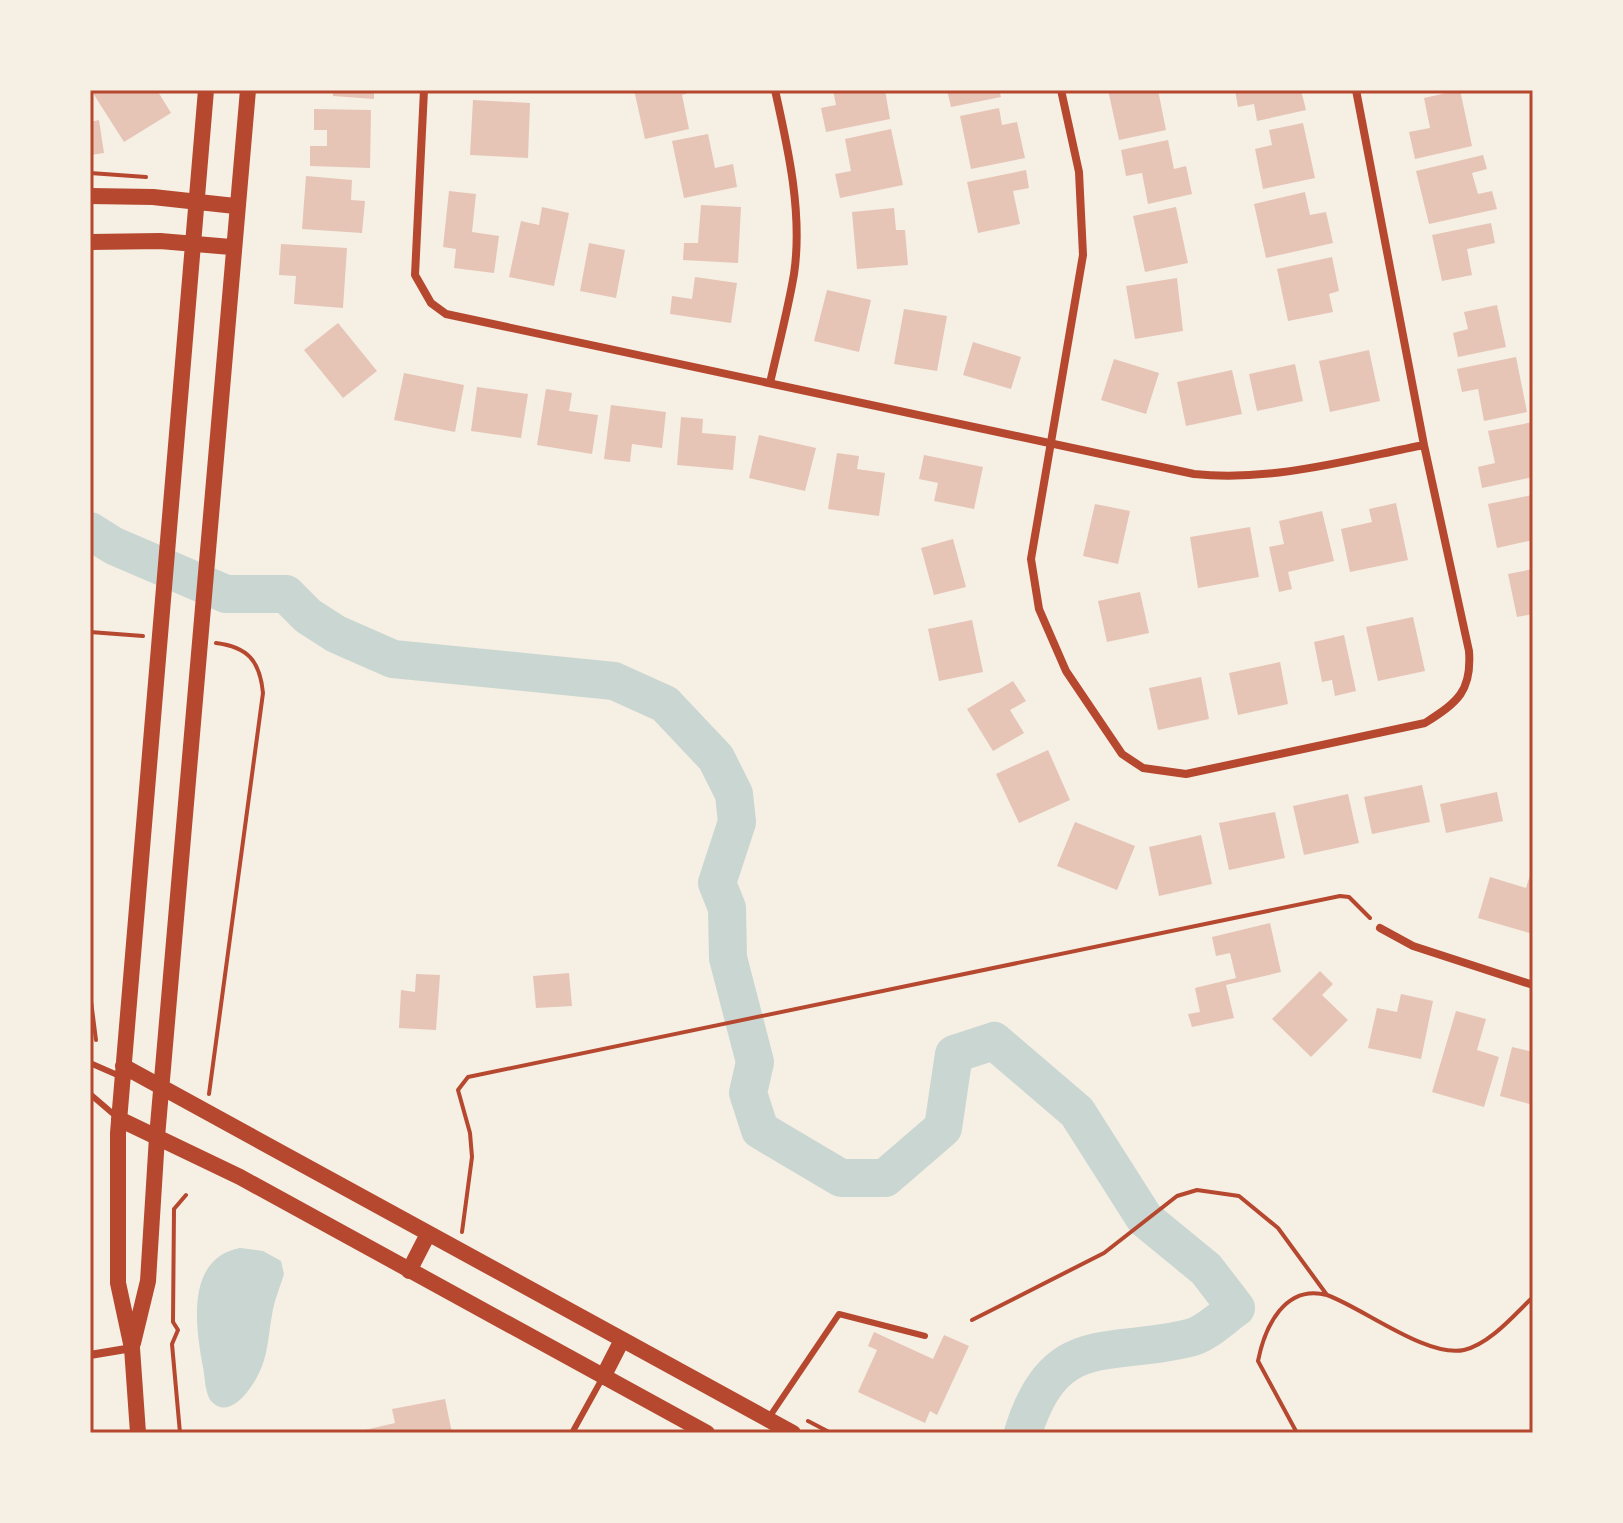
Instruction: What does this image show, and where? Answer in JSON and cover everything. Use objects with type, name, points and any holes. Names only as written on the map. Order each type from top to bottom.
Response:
[{"type":"main road","points":[[138,1433],[132,1348],[118,1283],[119,1119],[206,90]]},
{"type":"main road","points":[[132,1348],[148,1281],[161,1087],[231,247],[248,90]]},
{"type":"main road","points":[[90,196],[235,206]]},
{"type":"main road","points":[[90,242],[231,247]]},
{"type":"main road","points":[[122,1072],[161,1087],[622,1340],[764,1426],[793,1433]]},
{"type":"main road","points":[[119,1119],[240,1177],[707,1433]]},
{"type":"main road","points":[[409,1271],[428,1234]]},
{"type":"main road","points":[[603,1377],[622,1340]]},
{"type":"street","points":[[424,90],[413,263],[415,275],[431,303],[446,314],[1049,446],[1230,478],[1267,475],[1424,445]]},
{"type":"street","points":[[770,383],[794,272],[797,236],[794,194],[775,90]]},
{"type":"street","points":[[1061,90],[1079,172],[1083,255],[1031,559],[1039,609],[1066,671],[1122,754],[1143,768],[1186,774],[1425,723],[1455,702],[1471,675],[1469,651],[1424,445],[1356,90]]},
{"type":"street","points":[[1380,928],[1413,946],[1533,985]]},
{"type":"street","points":[[90,1355],[132,1348]]},
{"type":"lane","points":[[90,1063],[122,1072]]},
{"type":"lane","points":[[90,1094],[119,1119]]},
{"type":"lane","points":[[764,1426],[839,1314],[925,1336]]},
{"type":"lane","points":[[572,1433],[603,1377]]},
{"type":"path","points":[[90,173],[130,173],[160,181]]},
{"type":"path","points":[[90,632],[150,637]]},
{"type":"path","points":[[206,642],[240,648],[250,655],[261,676],[263,693],[212,1088],[206,1101]]},
{"type":"path","points":[[461,1234],[466,1218],[464,1202],[472,1157],[470,1133],[458,1090],[468,1077],[1340,896],[1349,897],[1380,928]]},
{"type":"path","points":[[90,993],[96,1040]]},
{"type":"path","points":[[972,1320],[1104,1253],[1189,1191],[1239,1196],[1278,1228],[1327,1295]]},
{"type":"path","points":[[180,1433],[172,1344],[178,1330],[173,1322],[172,1252],[174,1209],[186,1195]]},
{"type":"path","points":[[1297,1433],[1258,1361],[1261,1342],[1289,1299],[1311,1291],[1327,1295],[1432,1347],[1464,1350],[1493,1333],[1533,1297]]},
{"type":"shaded area","points":[[240,1248],[263,1251],[281,1261],[284,1274],[273,1310],[266,1354],[258,1375],[233,1405],[219,1407],[210,1399],[206,1386],[198,1332],[198,1296],[202,1279],[210,1265],[223,1254]]},
{"type":"building","points":[[91,90],[157,90],[171,113],[124,142]]},
{"type":"building","points":[[333,90],[374,90],[374,99],[333,96]]},
{"type":"building","points":[[634,90],[697,90],[682,95],[689,129],[645,139]]},
{"type":"building","points":[[833,90],[885,90],[890,119],[826,132],[821,108],[836,105]]},
{"type":"building","points":[[947,90],[999,90],[1001,97],[951,107]]},
{"type":"building","points":[[1108,90],[1158,90],[1166,130],[1119,140]]},
{"type":"building","points":[[1235,90],[1301,90],[1306,110],[1257,121],[1254,104],[1238,107]]},
{"type":"building","points":[[1460,90],[1472,146],[1415,159],[1409,132],[1430,128],[1424,98]]},
{"type":"building","points":[[473,100],[530,103],[528,158],[470,155]]},
{"type":"building","points":[[999,108],[1002,125],[1017,122],[1025,158],[971,169],[960,116]]},
{"type":"building","points":[[314,109],[371,110],[370,168],[310,166],[310,146],[327,146],[327,130],[314,130]]},
{"type":"building","points":[[99,120],[104,153],[90,155],[90,122]]},
{"type":"building","points":[[1303,123],[1315,178],[1263,189],[1255,149],[1272,145],[1269,130]]},
{"type":"building","points":[[891,129],[903,185],[840,198],[835,174],[851,171],[845,139]]},
{"type":"building","points":[[708,134],[715,168],[733,164],[737,187],[684,198],[672,141]]},
{"type":"building","points":[[1168,140],[1174,169],[1186,166],[1192,194],[1148,204],[1142,173],[1126,176],[1121,150]]},
{"type":"building","points":[[1483,155],[1487,169],[1472,173],[1478,194],[1492,191],[1497,209],[1429,224],[1416,171]]},
{"type":"building","points":[[1026,170],[1029,188],[1013,191],[1020,224],[978,233],[967,182]]},
{"type":"building","points":[[306,176],[352,180],[351,200],[365,201],[362,233],[302,229]]},
{"type":"building","points":[[449,191],[476,194],[472,232],[499,236],[494,273],[454,268],[456,249],[443,247]]},
{"type":"building","points":[[1305,192],[1310,215],[1326,212],[1333,243],[1266,258],[1254,204]]},
{"type":"building","points":[[701,205],[741,207],[738,263],[683,260],[684,243],[698,243]]},
{"type":"building","points":[[542,207],[569,213],[554,286],[509,277],[521,221],[539,225]]},
{"type":"building","points":[[1176,207],[1188,263],[1145,272],[1133,216]]},
{"type":"building","points":[[894,208],[896,230],[905,230],[908,265],[857,269],[852,212]]},
{"type":"building","points":[[1491,223],[1495,243],[1467,249],[1472,275],[1442,281],[1432,235]]},
{"type":"building","points":[[589,243],[625,250],[616,298],[580,291]]},
{"type":"building","points":[[281,244],[347,248],[343,308],[294,304],[296,276],[279,275]]},
{"type":"building","points":[[1332,257],[1339,291],[1329,294],[1333,312],[1288,321],[1277,269]]},
{"type":"building","points":[[695,277],[737,283],[731,323],[670,314],[672,296],[692,299]]},
{"type":"building","points":[[1177,278],[1183,331],[1135,339],[1126,286]]},
{"type":"building","points":[[827,290],[871,300],[859,352],[814,341]]},
{"type":"building","points":[[1497,305],[1506,347],[1458,357],[1453,333],[1468,329],[1464,312]]},
{"type":"building","points":[[904,309],[947,316],[937,371],[894,364]]},
{"type":"building","points":[[338,323],[377,371],[343,398],[304,350]]},
{"type":"building","points":[[973,342],[1021,357],[1011,389],[963,375]]},
{"type":"building","points":[[1369,350],[1380,401],[1330,412],[1319,361]]},
{"type":"building","points":[[1516,357],[1527,412],[1484,421],[1478,389],[1462,392],[1457,369]]},
{"type":"building","points":[[1114,359],[1159,373],[1146,414],[1101,400]]},
{"type":"building","points":[[1295,364],[1303,401],[1257,411],[1249,374]]},
{"type":"building","points":[[1232,370],[1242,414],[1186,426],[1177,382]]},
{"type":"building","points":[[404,373],[464,385],[455,432],[394,420]]},
{"type":"building","points":[[477,387],[528,394],[521,438],[471,431]]},
{"type":"building","points":[[546,389],[572,393],[569,411],[598,415],[592,454],[537,445]]},
{"type":"building","points":[[611,405],[666,412],[662,448],[632,444],[630,462],[604,459]]},
{"type":"building","points":[[681,417],[703,419],[702,433],[736,436],[733,470],[677,465]]},
{"type":"building","points":[[1533,422],[1533,477],[1482,488],[1478,467],[1495,463],[1488,431]]},
{"type":"building","points":[[759,435],[816,448],[805,491],[749,478]]},
{"type":"building","points":[[837,453],[859,456],[857,469],[885,473],[879,516],[828,509]]},
{"type":"building","points":[[924,455],[983,467],[974,509],[934,501],[938,483],[919,479]]},
{"type":"building","points":[[1532,495],[1533,540],[1497,548],[1488,504]]},
{"type":"building","points":[[1396,503],[1408,560],[1350,572],[1341,529],[1372,522],[1369,509]]},
{"type":"building","points":[[1095,504],[1130,511],[1118,564],[1083,556]]},
{"type":"building","points":[[1322,511],[1334,561],[1288,572],[1292,589],[1279,592],[1269,547],[1284,544],[1279,521]]},
{"type":"building","points":[[1250,527],[1259,577],[1198,588],[1190,537]]},
{"type":"building","points":[[953,539],[966,587],[934,595],[921,548]]},
{"type":"building","points":[[1533,569],[1533,614],[1517,617],[1508,574]]},
{"type":"building","points":[[1140,592],[1149,633],[1107,642],[1098,601]]},
{"type":"building","points":[[1413,617],[1425,671],[1378,681],[1366,627]]},
{"type":"building","points":[[972,620],[983,672],[939,681],[928,629]]},
{"type":"building","points":[[1344,635],[1356,691],[1335,696],[1332,680],[1322,682],[1314,642]]},
{"type":"building","points":[[1280,662],[1288,704],[1238,715],[1229,673]]},
{"type":"building","points":[[1201,677],[1209,719],[1158,730],[1149,688]]},
{"type":"building","points":[[1013,681],[1026,701],[1010,710],[1024,733],[993,751],[967,709]]},
{"type":"building","points":[[1048,750],[1070,800],[1019,823],[996,774]]},
{"type":"building","points":[[1422,785],[1430,822],[1372,834],[1364,797]]},
{"type":"building","points":[[1497,792],[1503,821],[1446,833],[1440,804]]},
{"type":"building","points":[[1348,794],[1359,843],[1304,855],[1293,806]]},
{"type":"building","points":[[1275,812],[1285,858],[1229,870],[1219,823]]},
{"type":"building","points":[[1075,822],[1135,846],[1117,890],[1057,866]]},
{"type":"building","points":[[1201,835],[1212,884],[1159,896],[1149,847]]},
{"type":"building","points":[[1530,875],[1533,876],[1533,934],[1478,918],[1490,877],[1526,888]]},
{"type":"building","points":[[1270,923],[1281,972],[1226,985],[1234,1018],[1192,1027],[1188,1014],[1200,1012],[1195,988],[1236,978],[1230,953],[1216,956],[1212,937]]},
{"type":"building","points":[[1320,971],[1333,984],[1322,995],[1348,1020],[1311,1057],[1272,1019]]},
{"type":"building","points":[[569,973],[572,1006],[536,1008],[533,976]]},
{"type":"building","points":[[416,974],[440,975],[436,1030],[399,1028],[401,990],[415,992]]},
{"type":"building","points":[[1401,994],[1433,1001],[1421,1059],[1368,1048],[1377,1008],[1397,1012]]},
{"type":"building","points":[[1456,1011],[1486,1019],[1477,1050],[1499,1057],[1484,1107],[1432,1092]]},
{"type":"building","points":[[1512,1047],[1533,1052],[1533,1105],[1500,1096]]},
{"type":"building","points":[[874,1332],[933,1359],[944,1335],[969,1346],[937,1415],[930,1411],[925,1423],[858,1392],[877,1350],[868,1346]]},
{"type":"building","points":[[445,1399],[452,1433],[352,1433],[395,1423],[392,1409]]},
{"type":"waterway","points":[[90,531],[114,546],[226,594],[286,594],[308,616],[336,634],[393,659],[614,681],[665,704],[716,758],[734,794],[737,822],[717,883],[727,908],[728,958],[755,1062],[748,1093],[760,1130],[841,1178],[885,1178],[943,1128],[954,1054],[994,1041],[1077,1112],[1145,1219],[1206,1269],[1236,1308],[1195,1336],[1087,1354],[1068,1363],[1051,1378],[1036,1400],[1023,1433]]}]
